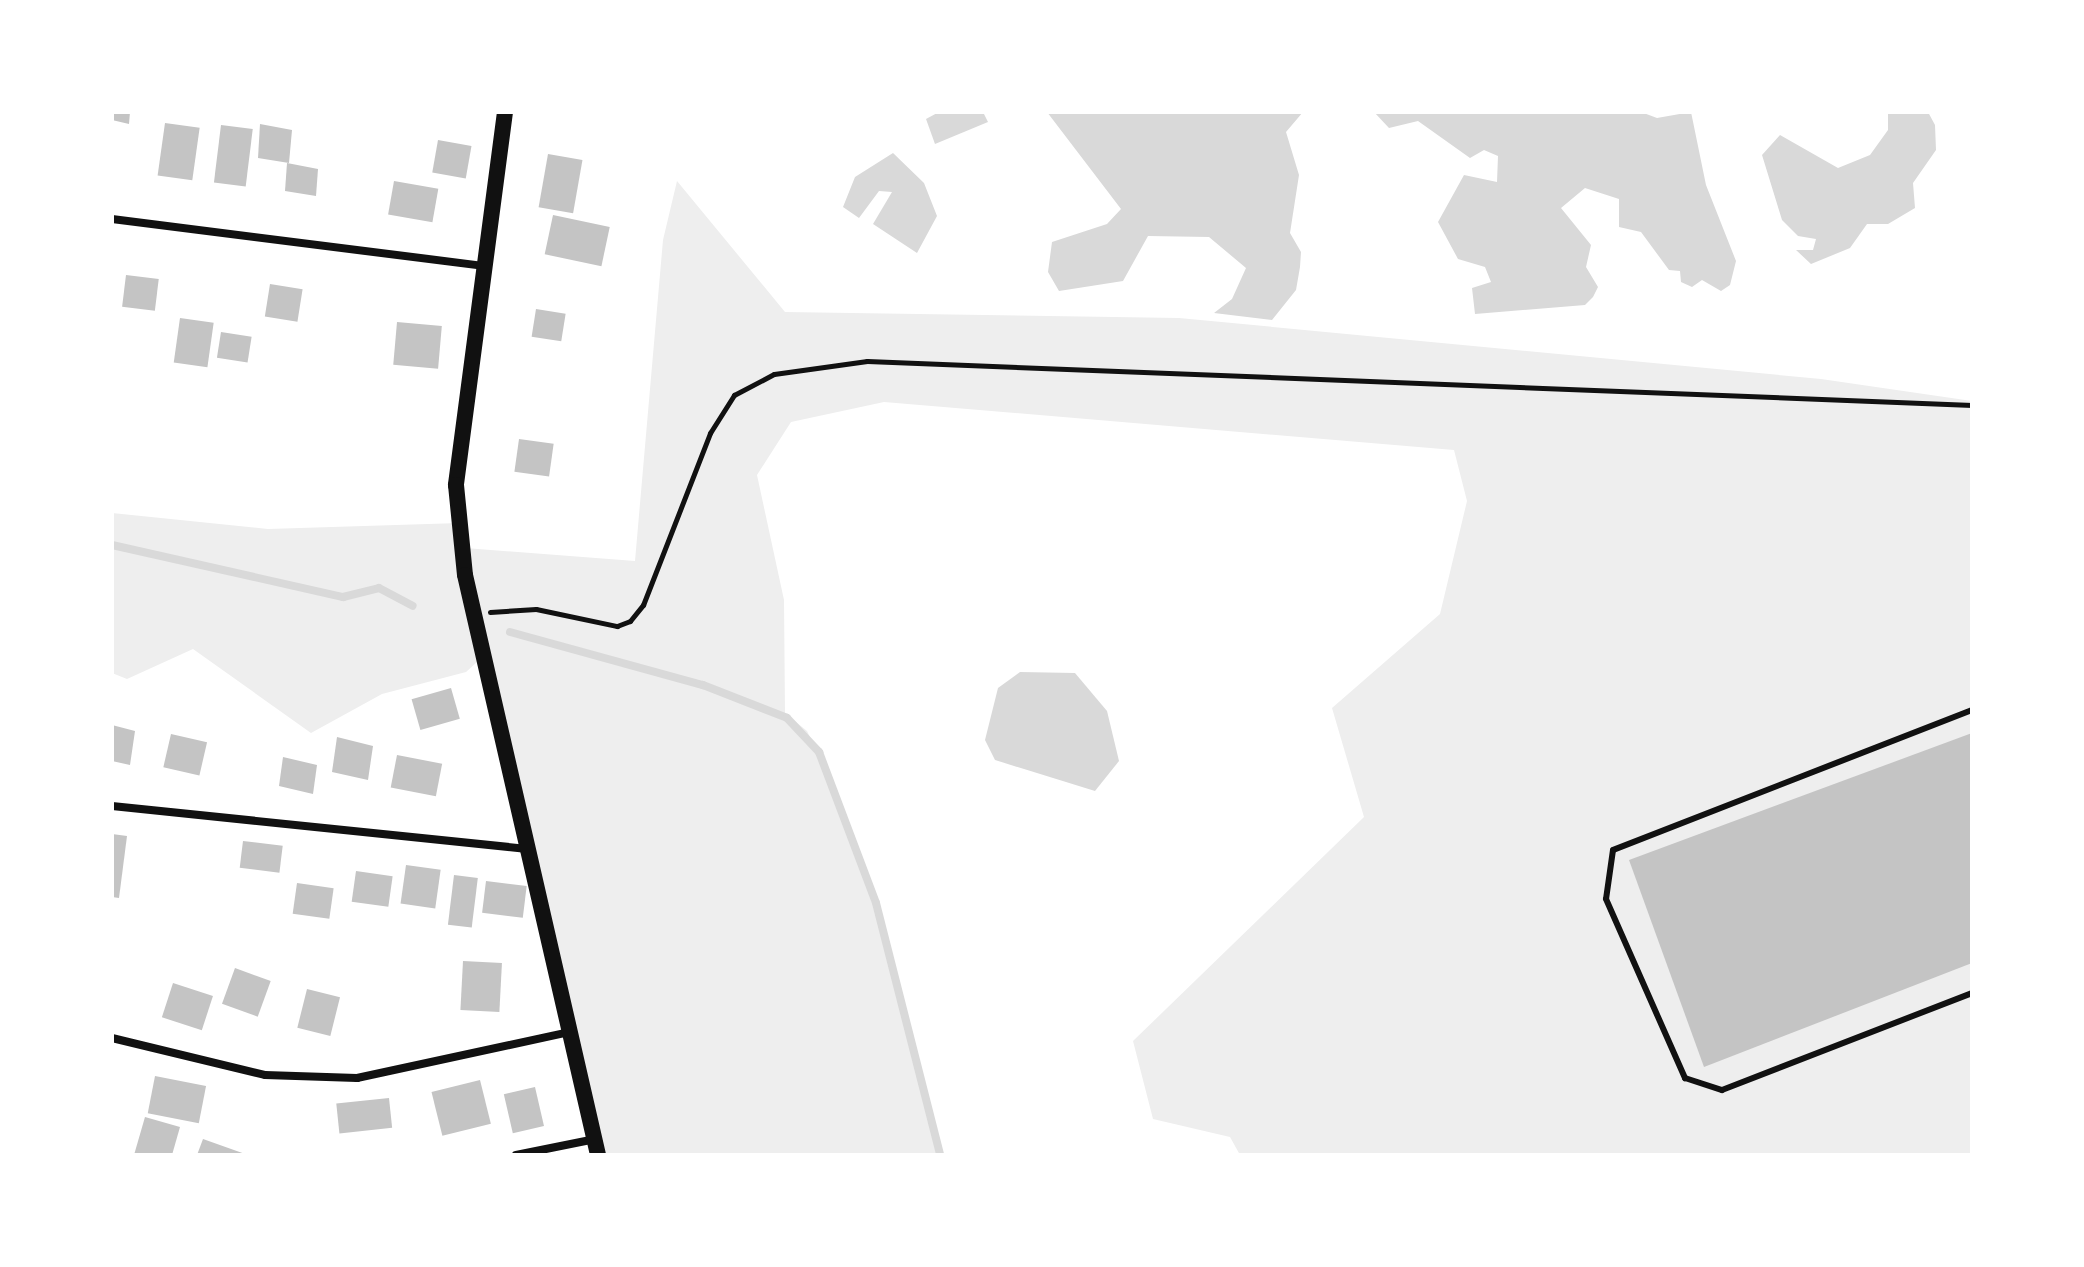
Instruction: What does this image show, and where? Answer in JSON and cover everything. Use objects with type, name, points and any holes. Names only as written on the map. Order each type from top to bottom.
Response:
[{"type":"main road","points":[[505,112],[456,485],[473,613],[525,849],[572,1031],[596,1147]]},
{"type":"street","points":[[112,219],[483,266]]},
{"type":"street","points":[[112,806],[525,849]]},
{"type":"street","points":[[112,1038],[265,1075],[357,1078],[572,1031]]},
{"type":"street","points":[[516,1155],[596,1147]]},
{"type":"lane","points":[[1972,710],[1613,850],[1606,899],[1685,1078],[1722,1090],[1972,993]]},
{"type":"path","points":[[473,613],[536,609],[617,626],[630,621],[734,395],[774,374],[820,367],[867,361],[1972,405]]},
{"type":"shaded area","points":[[939,112],[983,112],[988,122],[935,144],[926,119]]},
{"type":"shaded area","points":[[1047,112],[1303,112],[1286,132],[1299,175],[1290,233],[1301,252],[1300,267],[1296,290],[1272,320],[1214,313],[1232,299],[1246,268],[1209,237],[1148,236],[1123,281],[1059,291],[1048,272],[1052,242],[1107,224],[1121,209]]},
{"type":"shaded area","points":[[1374,112],[1641,112],[1657,118],[1691,112],[1706,185],[1736,261],[1730,285],[1721,291],[1702,280],[1692,287],[1681,282],[1680,271],[1669,270],[1641,232],[1619,227],[1619,199],[1585,188],[1561,208],[1591,245],[1586,267],[1598,287],[1593,297],[1585,305],[1475,314],[1472,288],[1491,282],[1485,267],[1458,259],[1438,222],[1464,175],[1497,182],[1498,156],[1484,150],[1470,158],[1418,121],[1389,128]]},
{"type":"shaded area","points":[[1888,112],[1928,112],[1935,125],[1936,150],[1913,183],[1915,208],[1888,224],[1867,224],[1850,248],[1811,264],[1796,250],[1813,250],[1816,239],[1798,236],[1782,220],[1762,155],[1780,135],[1838,168],[1870,155],[1888,130]]},
{"type":"shaded area","points":[[893,153],[924,183],[937,216],[917,253],[873,224],[892,192],[879,191],[859,218],[843,207],[855,177]]},
{"type":"shaded area","points":[[677,181],[785,312],[1179,318],[1821,379],[1972,401],[1972,1155],[1240,1155],[1230,1137],[1153,1119],[1133,1041],[1364,817],[1332,708],[1440,614],[1467,501],[1454,450],[884,402],[791,422],[757,475],[784,600],[785,713],[807,731],[836,791],[876,903],[938,1155],[597,1155],[477,662],[466,672],[382,694],[311,733],[193,649],[127,679],[112,673],[112,513],[268,529],[460,523],[465,548],[635,561],[663,240]]},
{"type":"shaded area","points":[[1020,672],[1075,673],[1107,711],[1119,761],[1095,791],[995,760],[985,740],[998,688]]},
{"type":"building","points":[[112,112],[130,112],[129,124],[112,120]]},
{"type":"building","points":[[165,123],[200,128],[192,180],[158,175]]},
{"type":"building","points":[[260,124],[292,130],[289,163],[258,158]]},
{"type":"building","points":[[221,125],[253,129],[246,186],[214,183]]},
{"type":"building","points":[[438,140],[471,146],[466,178],[432,172]]},
{"type":"building","points":[[548,154],[582,160],[573,213],[539,207]]},
{"type":"building","points":[[287,163],[318,169],[316,196],[285,191]]},
{"type":"building","points":[[394,181],[438,189],[432,222],[388,214]]},
{"type":"building","points":[[553,215],[610,227],[601,266],[545,254]]},
{"type":"building","points":[[126,275],[159,279],[155,311],[122,307]]},
{"type":"building","points":[[270,284],[303,289],[297,322],[265,317]]},
{"type":"building","points":[[536,309],[566,314],[561,341],[532,337]]},
{"type":"building","points":[[180,318],[214,323],[207,367],[174,363]]},
{"type":"building","points":[[397,322],[442,326],[438,369],[393,365]]},
{"type":"building","points":[[221,332],[252,337],[248,363],[217,358]]},
{"type":"building","points":[[519,439],[554,444],[549,477],[514,472]]},
{"type":"building","points":[[451,688],[460,719],[420,730],[412,699]]},
{"type":"building","points":[[112,725],[135,731],[130,765],[112,761]]},
{"type":"building","points":[[1972,733],[1972,963],[1704,1067],[1629,860]]},
{"type":"building","points":[[171,734],[207,742],[199,775],[163,767]]},
{"type":"building","points":[[337,737],[373,746],[368,780],[332,772]]},
{"type":"building","points":[[397,755],[442,764],[436,796],[391,787]]},
{"type":"building","points":[[283,757],[317,765],[313,794],[279,786]]},
{"type":"building","points":[[112,834],[127,836],[119,898],[112,897]]},
{"type":"building","points":[[243,841],[283,846],[279,873],[240,868]]},
{"type":"building","points":[[406,865],[441,870],[435,908],[401,904]]},
{"type":"building","points":[[356,871],[393,876],[388,907],[352,902]]},
{"type":"building","points":[[454,875],[478,878],[472,928],[448,925]]},
{"type":"building","points":[[486,881],[527,886],[523,918],[482,913]]},
{"type":"building","points":[[297,883],[334,888],[329,919],[293,914]]},
{"type":"building","points":[[463,961],[502,963],[499,1012],[460,1010]]},
{"type":"building","points":[[235,968],[271,981],[258,1017],[222,1004]]},
{"type":"building","points":[[173,983],[213,996],[202,1030],[162,1017]]},
{"type":"building","points":[[307,989],[340,997],[330,1036],[297,1028]]},
{"type":"building","points":[[155,1076],[206,1086],[199,1123],[148,1113]]},
{"type":"building","points":[[480,1080],[491,1124],[442,1136],[431,1092]]},
{"type":"building","points":[[535,1087],[544,1126],[513,1133],[504,1094]]},
{"type":"building","points":[[389,1098],[392,1128],[339,1133],[336,1104]]},
{"type":"building","points":[[145,1117],[180,1127],[172,1155],[134,1155]]},
{"type":"building","points":[[203,1139],[248,1155],[197,1155]]},
{"type":"waterway","points":[[112,545],[343,597],[379,588],[413,606]]},
{"type":"waterway","points":[[510,632],[703,685],[787,718],[819,752],[876,903],[940,1155]]}]
